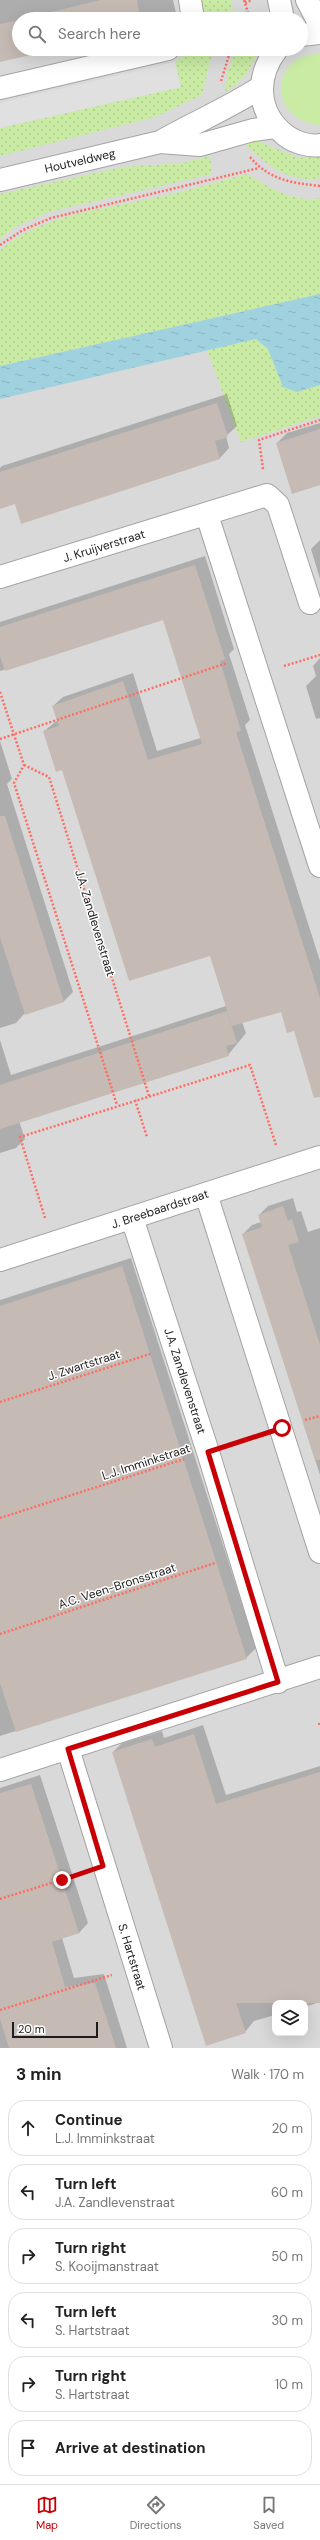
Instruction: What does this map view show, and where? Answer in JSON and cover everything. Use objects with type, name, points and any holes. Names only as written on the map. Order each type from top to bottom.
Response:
[{"type":"street","points":[[190,0],[192,12]]},
{"type":"street","points":[[279,0],[282,12]]},
{"type":"street","points":[[307,0],[320,25]]},
{"type":"street","points":[[308,34],[320,33]]},
{"type":"street","points":[[0,88],[138,56]]},
{"type":"street","points":[[272,56],[268,61],[261,86],[264,108],[275,127],[292,140],[320,146]]},
{"type":"street","name":"Houtveldweg","points":[[0,180],[160,142],[194,122],[242,100],[261,86]]},
{"type":"street","name":"Houtveldweg","points":[[160,142],[200,145],[253,130],[275,127]]},
{"type":"street","points":[[267,495],[278,505],[310,603]]},
{"type":"street","name":"J. Kruijverstraat","points":[[0,577],[267,495]]},
{"type":"street","points":[[207,514],[320,866]]},
{"type":"street","name":"J. Breebaardstraat","points":[[0,1260],[320,1157]]},
{"type":"street","points":[[206,1194],[282,1428],[320,1552]]},
{"type":"street","name":"J.A. Zandlevenstraat","points":[[132,1218],[208,1452],[278,1682]]},
{"type":"street","points":[[0,1770],[278,1682],[320,1667]]},
{"type":"street","name":"S. Hartstraat","points":[[68,1749],[103,1866],[161,2048]]},
{"type":"path","points":[[248,12],[245,1],[252,0]]},
{"type":"path","points":[[0,245],[23,230],[50,218],[259,168]]},
{"type":"path","points":[[267,495],[259,440],[320,420]]},
{"type":"path","points":[[0,740],[255,665],[320,655]]},
{"type":"path","points":[[0,692],[24,765],[14,783],[117,1105]]},
{"type":"path","name":"J.A. Zandlevenstraat","points":[[24,765],[49,777],[149,1096]]},
{"type":"path","points":[[53,1244],[20,1137],[117,1105],[250,1065],[284,1169]]},
{"type":"path","points":[[135,1100],[147,1137]]},
{"type":"path","name":"J. Zwartstraat","points":[[0,1402],[174,1348]]},
{"type":"path","name":"L.J. Imminkstraat","points":[[0,1518],[320,1416]]},
{"type":"path","name":"A.C. Veen-Bronsstraat","points":[[0,1634],[240,1556]]},
{"type":"path","points":[[319,1722],[320,1727]]},
{"type":"path","points":[[0,1899],[103,1866]]},
{"type":"path","points":[[0,2010],[135,1967]]},
{"type":"shaded area","points":[[0,0],[320,0],[320,2048],[0,2048]]},
{"type":"shaded area","points":[[175,62],[181,87],[0,128],[0,103]]},
{"type":"green space","points":[[201,0],[231,0],[233,12],[204,12]]},
{"type":"green space","points":[[320,54],[319,125],[301,120],[289,111],[283,99],[281,86],[285,73],[292,63],[304,56]]},
{"type":"green space","points":[[183,56],[211,56],[202,95],[155,117],[0,156],[0,128],[181,87],[175,62]]},
{"type":"green space","points":[[234,56],[256,56],[245,76],[225,93],[228,70]]},
{"type":"green space","points":[[255,140],[299,158],[320,157],[320,178],[298,178],[287,175],[278,170],[260,158],[244,143]]},
{"type":"green space","points":[[210,156],[212,174],[49,212],[15,227],[0,239],[0,194],[123,167],[182,163]]},
{"type":"green space","points":[[247,174],[272,189],[291,196],[310,199],[320,198],[320,294],[0,366],[0,250],[16,238],[52,221],[90,211],[174,193]]},
{"type":"green space","points":[[256,339],[268,349],[283,387],[297,392],[320,385],[320,416],[241,442],[207,350]]},
{"type":"water","points":[[320,294],[320,385],[297,392],[283,387],[268,349],[256,339],[0,399],[0,366]]},
{"type":"building","points":[[101,0],[137,0],[139,12],[51,12]]},
{"type":"building","points":[[12,21],[12,56],[26,56],[0,62],[0,24]]},
{"type":"building","points":[[217,403],[228,437],[215,441],[220,459],[21,524],[15,504],[0,509],[0,472]]},
{"type":"building","points":[[320,429],[320,485],[292,494],[276,443]]},
{"type":"building","points":[[195,565],[225,659],[220,661],[241,731],[236,732],[320,998],[320,1097],[314,1098],[294,1031],[287,1033],[281,1012],[232,1026],[210,956],[129,981],[62,770],[56,772],[43,731],[59,726],[52,706],[123,681],[148,760],[202,744],[163,620],[5,671],[0,656],[0,627]]},
{"type":"building","points":[[0,816],[5,816],[64,1002],[25,1015],[0,937]]},
{"type":"building","points":[[227,1011],[237,1043],[226,1046],[229,1056],[0,1129],[0,1085]]},
{"type":"building","points":[[283,1206],[288,1221],[292,1219],[299,1242],[288,1245],[320,1345],[320,1460],[315,1460],[242,1234],[262,1227],[258,1215]]},
{"type":"building","points":[[122,1266],[247,1659],[16,1732],[0,1683],[0,1306]]},
{"type":"building","points":[[194,1734],[216,1804],[320,1772],[320,2003],[308,2003],[308,2000],[272,2000],[272,2003],[236,2003],[246,2033],[206,2046],[112,1752],[152,1739],[155,1747]]},
{"type":"building","points":[[31,1784],[79,1933],[52,1942],[65,1987],[95,1983],[116,2048],[9,2048],[0,2019],[0,1793]]},
{"type":"route","points":[[62,1880],[103,1866],[68,1749],[278,1682],[208,1452],[282,1428]]}]
